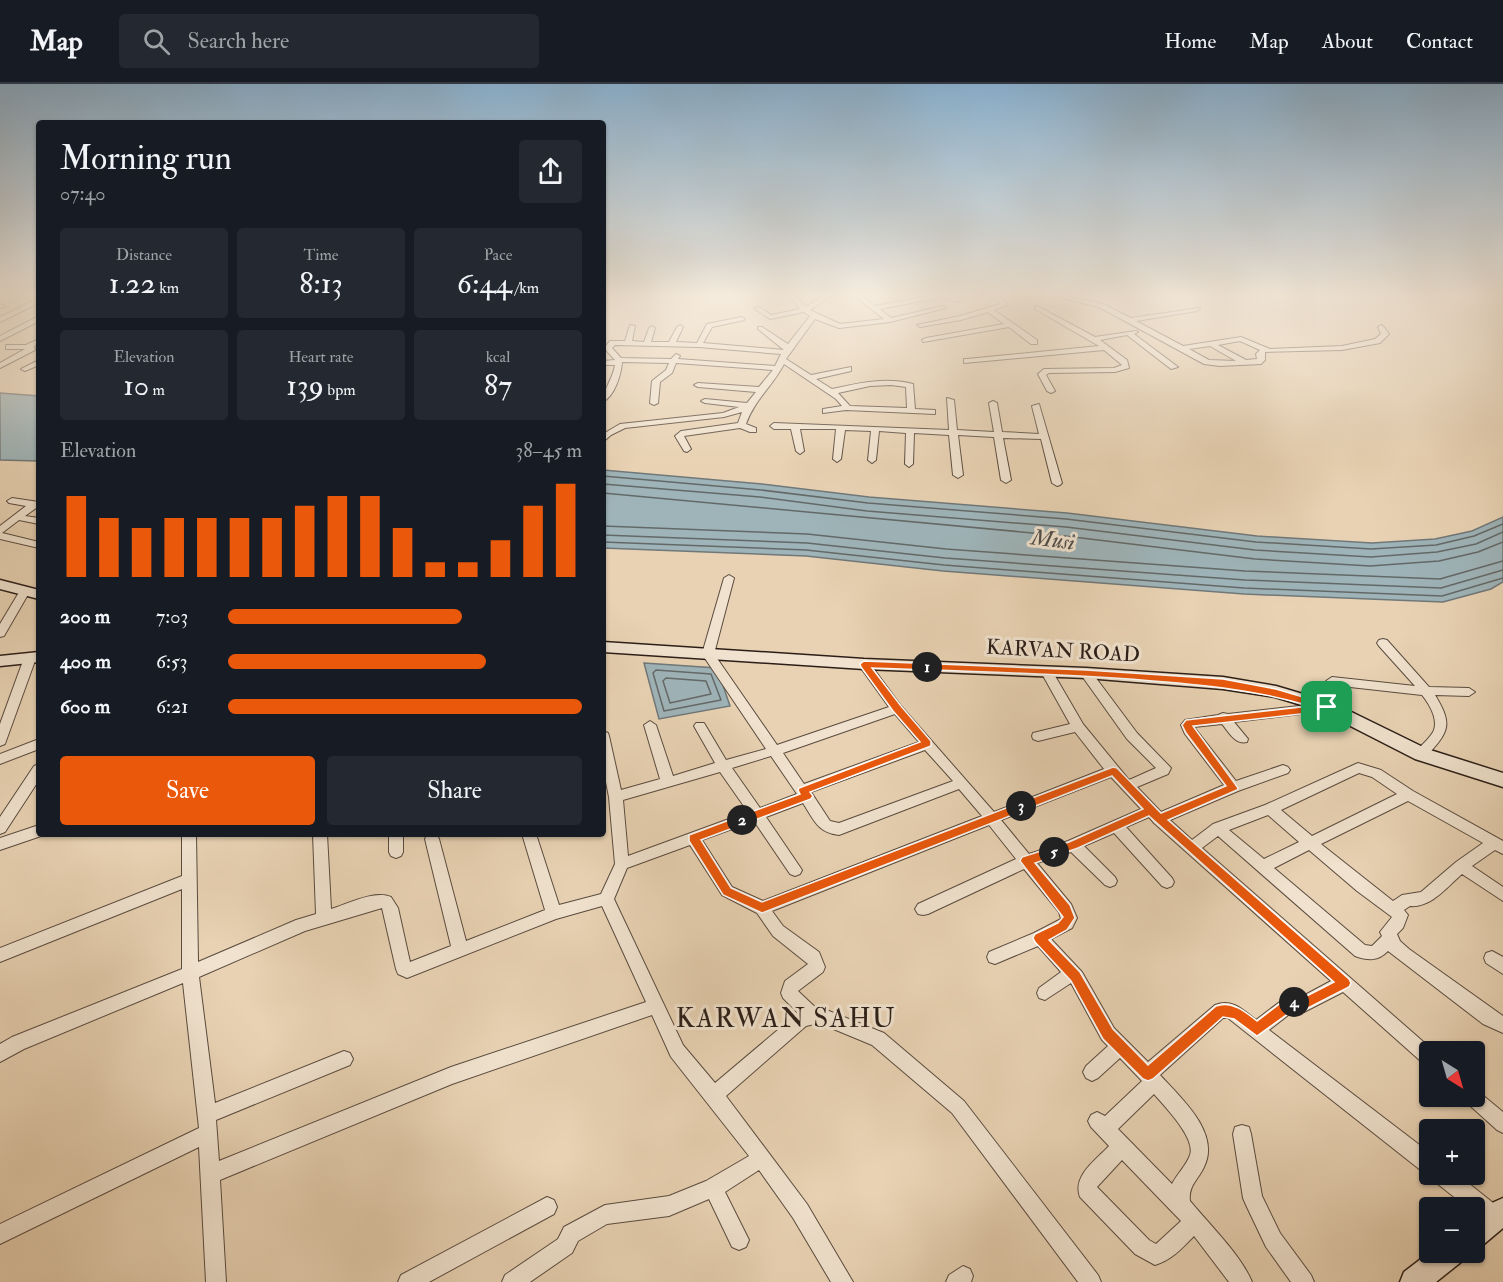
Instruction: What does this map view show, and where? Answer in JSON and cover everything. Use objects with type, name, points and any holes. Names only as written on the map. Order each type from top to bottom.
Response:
[{"type":"street","points":[[0,366],[30,350]]},
{"type":"street","points":[[606,395],[617,375],[619,362],[609,350]]},
{"type":"street","points":[[654,403],[656,381],[669,371],[679,350]]},
{"type":"street","points":[[734,350],[784,357]]},
{"type":"street","points":[[778,350],[808,378],[831,392],[872,429],[872,460]]},
{"type":"street","points":[[741,425],[749,407],[789,350]]},
{"type":"street","points":[[967,361],[1086,350]]},
{"type":"street","points":[[1051,391],[1042,374],[1047,371],[1115,370],[1126,366],[1108,350]]},
{"type":"street","points":[[1151,350],[1174,367]]},
{"type":"street","points":[[1187,350],[1211,363],[1261,360],[1260,354],[1263,350],[1296,350]]},
{"type":"street","points":[[1221,350],[1244,362]]},
{"type":"street","points":[[606,363],[784,357]]},
{"type":"street","points":[[25,369],[36,364]]},
{"type":"street","points":[[808,378],[848,369]]},
{"type":"street","points":[[831,392],[868,385],[902,383],[910,386],[911,411]]},
{"type":"street","points":[[698,385],[763,390]]},
{"type":"street","points":[[950,400],[958,475]]},
{"type":"street","points":[[705,401],[749,407]]},
{"type":"street","points":[[993,403],[1006,480]]},
{"type":"street","points":[[1036,406],[1057,483]]},
{"type":"street","points":[[606,435],[623,426],[724,415],[749,407]]},
{"type":"street","points":[[826,411],[848,407],[932,412]]},
{"type":"street","points":[[687,449],[679,436],[681,434],[741,425],[753,430]]},
{"type":"street","points":[[774,426],[1044,437]]},
{"type":"street","points":[[795,427],[800,451]]},
{"type":"street","points":[[837,459],[840,427]]},
{"type":"street","points":[[909,464],[910,430]]},
{"type":"street","points":[[12,501],[36,504]]},
{"type":"street","points":[[0,533],[17,517],[36,505]]},
{"type":"street","points":[[17,517],[36,520]]},
{"type":"street","points":[[0,533],[36,543]]},
{"type":"street","points":[[0,575],[34,591]]},
{"type":"street","points":[[729,578],[708,654],[825,825],[834,830],[962,783]]},
{"type":"street","points":[[0,584],[34,591]]},
{"type":"street","points":[[0,633],[34,591]]},
{"type":"street","points":[[1383,643],[1426,691],[1442,722],[1440,733],[1421,754]]},
{"type":"street","name":"KARVAN ROAD","points":[[606,647],[864,664],[1086,673],[1223,682],[1276,692],[1327,707],[1421,754],[1503,780]]},
{"type":"street","points":[[0,661],[35,658]]},
{"type":"street","points":[[0,741],[6,710],[35,658]]},
{"type":"street","points":[[864,664],[897,709],[991,817],[1066,909],[1069,918],[1063,926],[994,957]]},
{"type":"street","points":[[1047,672],[1077,726],[1127,786],[1192,848],[1419,1048]]},
{"type":"street","points":[[1086,673],[1132,736],[1164,768],[1163,771],[1127,786]]},
{"type":"street","points":[[1332,681],[1426,691],[1469,692]]},
{"type":"street","points":[[1233,788],[1187,725],[1193,721],[1224,717],[1327,707]]},
{"type":"street","points":[[616,797],[774,751],[897,709]]},
{"type":"street","points":[[1224,717],[1242,739]]},
{"type":"street","points":[[650,725],[668,782]]},
{"type":"street","points":[[700,726],[723,766],[795,870]]},
{"type":"street","points":[[1038,736],[1077,726]]},
{"type":"street","points":[[622,864],[757,814],[927,744]]},
{"type":"street","points":[[0,759],[36,745]]},
{"type":"street","points":[[606,750],[616,797],[622,864],[606,899],[677,1051],[762,1158],[800,1211],[843,1282]]},
{"type":"street","points":[[1192,848],[1218,828],[1270,809],[1358,768],[1366,768],[1376,773],[1408,795],[1498,845]]},
{"type":"street","points":[[923,909],[1026,861],[1074,845],[1117,826],[1283,770]]},
{"type":"street","points":[[762,908],[1113,771]]},
{"type":"street","points":[[0,828],[36,774]]},
{"type":"street","points":[[1264,866],[1408,795]]},
{"type":"street","points":[[0,808],[15,805]]},
{"type":"street","points":[[1270,809],[1362,887],[1400,915],[1398,923],[1388,932],[1403,954],[1489,1018],[1503,1025]]},
{"type":"street","points":[[1117,826],[1167,882]]},
{"type":"street","points":[[1218,828],[1361,951],[1375,953],[1391,938]]},
{"type":"street","points":[[0,844],[36,832]]},
{"type":"street","points":[[189,837],[190,973],[207,1124],[216,1282]]},
{"type":"street","points":[[320,837],[324,917]]},
{"type":"street","points":[[396,837],[396,852]]},
{"type":"street","points":[[530,837],[554,913]]},
{"type":"street","points":[[693,838],[727,891],[762,908],[778,931],[813,957],[817,967],[791,986],[789,993],[813,1017]]},
{"type":"street","points":[[432,839],[460,950]]},
{"type":"street","points":[[1074,845],[1110,881]]},
{"type":"street","points":[[1393,910],[1407,899],[1417,900],[1426,896],[1461,866],[1498,845]]},
{"type":"street","points":[[1461,866],[1503,895]]},
{"type":"street","points":[[0,955],[189,879]]},
{"type":"street","points":[[0,1054],[18,1043],[324,917],[375,902],[386,901],[390,908],[399,957],[407,971],[554,913],[606,899]]},
{"type":"street","points":[[1040,938],[1072,973],[1108,1034],[1151,1078],[1194,1131],[1200,1143],[1200,1152],[1196,1163],[1184,1178],[1179,1189],[1188,1214]]},
{"type":"street","points":[[1046,993],[1072,973]]},
{"type":"street","points":[[1257,1029],[1291,1003],[1295,1001],[1304,1004],[1344,983]]},
{"type":"street","points":[[211,1174],[451,1076],[656,1006]]},
{"type":"street","points":[[1242,1282],[1188,1214],[1101,1125],[1221,1010],[1238,1014],[1419,1156]]},
{"type":"street","points":[[714,1095],[801,1020],[819,1015],[878,1039],[958,1107],[1091,1282]]},
{"type":"street","points":[[1092,1072],[1120,1047]]},
{"type":"street","points":[[0,1234],[207,1124],[344,1059]]},
{"type":"street","points":[[1484,1107],[1503,1124]]},
{"type":"street","points":[[1242,1134],[1253,1198],[1273,1240],[1305,1282]]},
{"type":"street","points":[[1122,1146],[1087,1184],[1087,1190],[1142,1247],[1155,1255],[1162,1253],[1188,1214]]},
{"type":"street","points":[[512,1282],[565,1246],[571,1234],[605,1215],[669,1206],[713,1188],[762,1158]]},
{"type":"street","points":[[1457,1185],[1499,1214],[1485,1225]]},
{"type":"street","points":[[713,1188],[739,1240]]},
{"type":"street","points":[[408,1282],[548,1208]]},
{"type":"street","points":[[1414,1282],[1437,1263]]},
{"type":"water","points":[[0,393],[36,396],[36,461],[0,460]]},
{"type":"water","name":"Musi","points":[[606,470],[762,484],[869,497],[1067,513],[1257,536],[1372,543],[1435,539],[1472,531],[1503,517],[1503,582],[1491,589],[1443,602],[1244,594],[943,571],[806,556],[606,548]]},
{"type":"water","points":[[644,663],[717,668],[730,706],[659,719]]},
{"type":"district","name":"KARWAN SAHU","points":[[786,1018]]},
{"type":"route","points":[[1327,707],[1189,723],[1187,725],[1189,731],[1233,788],[1159,819],[1150,810],[1074,845],[1026,861],[1066,909],[1069,918],[1063,926],[1040,938],[1076,976],[1108,1034],[1148,1074],[1221,1010],[1226,1009],[1238,1014],[1257,1029],[1291,1003],[1295,1001],[1304,1004],[1344,983],[1159,819],[1113,771],[762,908],[727,891],[693,838],[807,796],[803,790],[927,744],[897,709],[864,664],[1086,673],[1223,682],[1276,692],[1327,707]]}]
